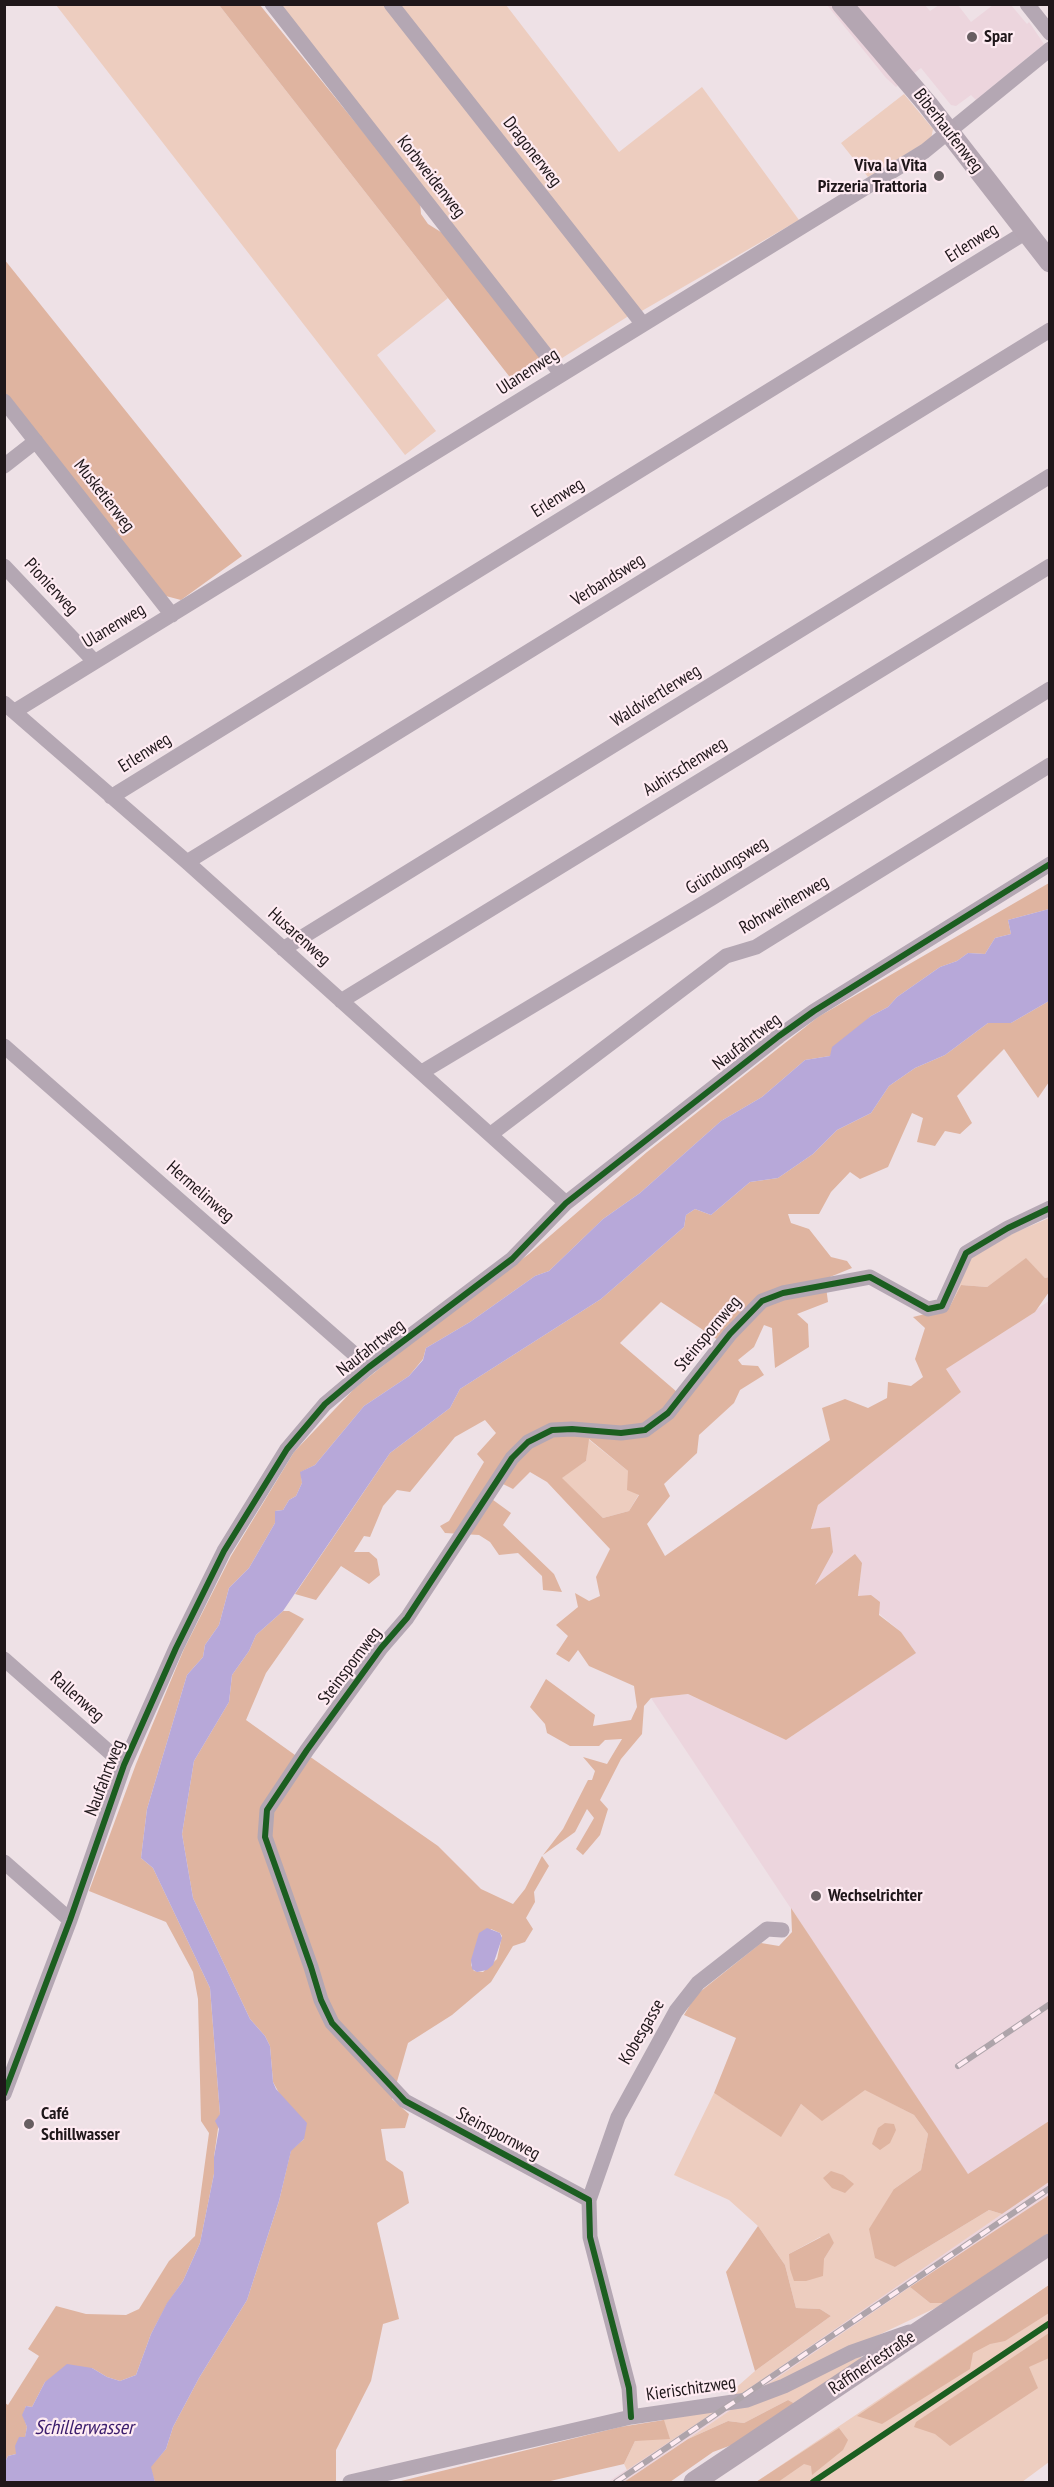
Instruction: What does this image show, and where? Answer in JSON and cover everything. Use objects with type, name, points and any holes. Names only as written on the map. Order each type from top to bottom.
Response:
[{"type":"main road","name":"Biberhaufenweg","points":[[842,4],[885,52],[948,130],[1050,262]]},
{"type":"main road","name":"Raffineriestraße","points":[[694,2482],[1050,2244]]},
{"type":"street","name":"Korbweidenweg","points":[[272,4],[561,374]]},
{"type":"street","name":"Dragonerweg","points":[[391,4],[642,323]]},
{"type":"street","points":[[1027,4],[1050,33]]},
{"type":"street","name":"Ulanenweg","points":[[10,707],[172,615],[463,437],[642,323],[925,151],[1050,49]]},
{"type":"street","name":"Erlenweg","points":[[111,797],[1026,232]]},
{"type":"street","name":"Verbandsweg","points":[[187,862],[1050,330]]},
{"type":"street","name":"Musketierweg","points":[[4,401],[172,615]]},
{"type":"street","points":[[4,466],[36,441]]},
{"type":"street","name":"Waldviertlerweg","points":[[283,949],[1050,477]]},
{"type":"street","name":"Pionierweg","points":[[4,566],[94,661]]},
{"type":"street","name":"Auhirschenweg","points":[[341,1001],[1050,566]]},
{"type":"street","name":"Gründungsweg","points":[[422,1072],[712,898],[1050,689]]},
{"type":"street","name":"Husarenweg","points":[[10,707],[187,862],[566,1203]]},
{"type":"street","name":"Rohrweihenweg","points":[[491,1134],[726,956],[756,947],[1050,765]]},
{"type":"street","name":"Naufahrtweg","points":[[5,2093],[70,1920],[124,1765],[176,1648],[224,1551],[287,1449],[325,1404],[369,1367],[512,1259],[566,1203],[814,1011],[1050,864]]},
{"type":"street","name":"Hermelinweg","points":[[4,1046],[369,1367]]},
{"type":"street","name":"Steinspornweg","points":[[589,2200],[405,2101],[332,2023],[321,2000],[265,1837],[267,1810],[307,1750],[381,1648],[407,1618],[512,1458],[528,1442],[552,1430],[572,1429],[621,1434],[645,1430],[668,1413],[730,1334],[762,1301],[783,1293],[870,1277],[928,1309],[942,1306],[966,1253],[1008,1228],[1050,1208]]},
{"type":"street","name":"Rallenweg","points":[[4,1659],[124,1765]]},
{"type":"street","points":[[4,1862],[70,1920]]},
{"type":"street","name":"Kobesgasse","points":[[589,2200],[618,2117],[676,2010],[698,1983],[767,1929],[782,1930]]},
{"type":"street","points":[[589,2200],[590,2237],[629,2388],[631,2417]]},
{"type":"street","name":"Kierischitzweg","points":[[350,2482],[631,2417],[758,2397],[852,2352],[923,2328]]},
{"type":"shaded area","points":[[56,5],[219,5],[448,298],[377,355],[436,431],[405,455]]},
{"type":"shaded area","points":[[219,5],[260,5],[420,202],[421,214],[428,224],[444,234],[536,350],[541,362],[539,372],[516,385]]},
{"type":"shaded area","points":[[278,5],[384,5],[628,315],[627,317],[559,360]]},
{"type":"shaded area","points":[[397,5],[506,5],[619,152],[702,87],[799,220],[640,312]]},
{"type":"shaded area","points":[[827,5],[925,5],[930,11],[939,5],[958,5],[971,22],[993,5],[1011,5],[1027,24],[1029,22],[1044,44],[976,100],[971,95],[956,106],[951,105],[921,68],[896,87],[886,78]]},
{"type":"shaded area","points":[[904,94],[933,129],[931,139],[868,177],[841,143]]},
{"type":"shaded area","points":[[4,259],[242,556],[181,600],[162,595],[5,395]]},
{"type":"shaded area","points":[[1049,883],[1049,909],[1008,920],[1011,934],[995,938],[985,954],[968,953],[957,961],[940,967],[897,997],[888,1007],[871,1016],[830,1056],[805,1060],[762,1097],[721,1121],[640,1193],[603,1219],[549,1271],[535,1276],[470,1322],[426,1348],[423,1359],[409,1376],[364,1406],[315,1465],[301,1472],[302,1483],[296,1496],[289,1500],[283,1510],[275,1511],[275,1523],[249,1568],[229,1588],[219,1625],[205,1645],[203,1657],[187,1675],[147,1809],[141,1858],[153,1868],[210,1988],[220,2114],[214,2174],[200,2243],[183,2281],[167,2304],[151,2334],[136,2375],[120,2381],[107,2377],[92,2368],[45,2382],[32,2407],[26,2406],[23,2415],[27,2427],[25,2438],[16,2454],[8,2456],[5,2462],[5,2403],[8,2405],[39,2356],[28,2349],[56,2306],[86,2314],[126,2315],[139,2309],[169,2261],[195,2236],[209,2133],[201,2121],[198,1999],[193,1972],[166,1922],[89,1891],[136,1764],[184,1649],[231,1556],[294,1452],[354,1389],[445,1316],[529,1254],[647,1152],[818,1017]]},
{"type":"shaded area","points":[[1049,1001],[1049,1082],[1038,1098],[1004,1049],[957,1096],[972,1123],[960,1134],[945,1131],[935,1146],[917,1142],[923,1118],[912,1113],[888,1167],[860,1179],[850,1172],[831,1192],[819,1214],[788,1214],[791,1223],[809,1229],[831,1257],[847,1261],[852,1268],[825,1279],[828,1302],[797,1314],[808,1324],[809,1347],[775,1368],[772,1328],[764,1325],[754,1347],[738,1360],[742,1365],[758,1366],[764,1375],[740,1390],[734,1403],[699,1435],[697,1453],[664,1484],[670,1496],[647,1524],[665,1556],[830,1440],[822,1408],[845,1399],[868,1408],[887,1398],[888,1382],[911,1386],[923,1377],[915,1359],[925,1328],[913,1317],[949,1308],[961,1285],[987,1287],[1026,1258],[1045,1278],[1049,1277],[1049,1292],[1035,1312],[946,1369],[961,1392],[818,1505],[811,1529],[830,1527],[833,1552],[815,1585],[855,1554],[862,1563],[858,1596],[871,1595],[880,1602],[879,1615],[901,1632],[916,1653],[786,1740],[688,1694],[651,1698],[644,1706],[642,1734],[621,1759],[600,1800],[608,1809],[600,1835],[583,1855],[576,1849],[594,1818],[587,1809],[575,1832],[543,1855],[563,1829],[588,1780],[592,1780],[595,1771],[583,1757],[607,1764],[622,1739],[605,1740],[599,1746],[570,1746],[547,1733],[545,1724],[530,1707],[546,1679],[595,1715],[593,1726],[631,1720],[637,1707],[634,1686],[589,1666],[578,1650],[569,1662],[556,1654],[568,1636],[556,1625],[578,1607],[575,1593],[589,1601],[600,1596],[596,1577],[610,1549],[547,1482],[530,1472],[513,1489],[499,1482],[489,1497],[511,1513],[503,1525],[554,1574],[562,1592],[543,1590],[542,1576],[518,1553],[499,1555],[490,1542],[479,1535],[445,1533],[440,1526],[449,1521],[484,1462],[477,1454],[496,1433],[485,1420],[455,1437],[410,1492],[397,1490],[383,1506],[370,1537],[364,1536],[354,1552],[369,1552],[377,1559],[380,1575],[369,1584],[341,1566],[316,1600],[295,1594],[390,1453],[450,1408],[460,1389],[601,1299],[684,1227],[686,1215],[695,1209],[711,1215],[750,1182],[778,1178],[813,1154],[837,1130],[871,1113],[889,1086],[915,1068],[945,1055],[988,1023],[1011,1023]],"holes":[[[661,1302],[718,1340],[677,1392],[620,1343]],[[589,1439],[628,1471],[627,1490],[639,1495],[629,1511],[603,1518],[562,1478],[586,1461]]]},
{"type":"shaded area","points":[[1049,1218],[1049,1277],[1045,1278],[1026,1259],[987,1287],[961,1285],[949,1308],[958,1278],[969,1259],[1014,1233]]},
{"type":"shaded area","points":[[1049,1301],[1049,2121],[968,2175],[651,1698],[688,1694],[786,1740],[915,1653],[901,1632],[858,1596],[862,1563],[814,1587],[811,1530],[818,1505],[961,1392],[946,1369]]},
{"type":"shaded area","points":[[588,1439],[628,1471],[639,1494],[629,1511],[603,1518],[561,1478],[586,1461]]},
{"type":"shaded area","points":[[283,1611],[289,1611],[304,1619],[266,1673],[246,1720],[295,1755],[309,1756],[438,1846],[481,1889],[513,1904],[525,1889],[542,1856],[549,1866],[534,1892],[535,1902],[526,1918],[533,1929],[525,1942],[513,1946],[491,1982],[452,2015],[408,2043],[392,2099],[409,2114],[405,2128],[381,2129],[386,2160],[403,2172],[409,2203],[377,2223],[399,2319],[383,2324],[371,2381],[336,2450],[336,2482],[155,2482],[150,2467],[166,2449],[173,2427],[199,2378],[247,2300],[279,2201],[291,2150],[304,2139],[273,2082],[270,2046],[265,2036],[250,2019],[193,1898],[182,1834],[194,1761],[229,1702],[232,1675],[249,1651],[256,1635]],"holes":[[[491,1929],[502,1936],[497,1959],[483,1972],[474,1971],[471,1965],[474,1952]]]},
{"type":"shaded area","points":[[791,1908],[968,2174],[1049,2121],[1049,2182],[1002,2214],[989,2210],[895,2267],[875,2258],[869,2229],[894,2189],[921,2170],[928,2134],[914,2115],[865,2090],[822,2121],[801,2104],[781,2137],[714,2093],[736,2038],[684,2015],[696,1995],[761,1943],[779,1946],[792,1932]]},
{"type":"shaded area","points":[[865,2089],[914,2115],[928,2134],[921,2170],[894,2189],[895,2267],[989,2210],[1002,2214],[735,2398],[730,2393],[755,2371],[831,2316],[820,2309],[796,2308],[785,2265],[758,2226],[729,2200],[674,2175],[714,2093],[781,2136],[801,2104],[822,2120]],"holes":[[[820,2237],[834,2243],[824,2259],[789,2254]]]},
{"type":"shaded area","points":[[885,2123],[894,2124],[896,2130],[890,2143],[880,2150],[872,2144],[878,2128]]},
{"type":"shaded area","points":[[831,2171],[843,2175],[854,2184],[845,2193],[832,2188],[823,2178]]},
{"type":"shaded area","points":[[1049,2182],[1049,2195],[624,2482],[608,2482]]},
{"type":"shaded area","points":[[1049,2195],[1049,2234],[946,2303],[930,2303],[910,2287]]},
{"type":"shaded area","points":[[758,2226],[785,2265],[796,2308],[820,2309],[831,2316],[755,2371],[726,2272]]},
{"type":"shaded area","points":[[829,2233],[834,2243],[824,2259],[823,2276],[806,2281],[794,2281],[789,2254]]},
{"type":"shaded area","points":[[1049,2285],[1049,2462],[1022,2482],[756,2482]]},
{"type":"shaded area","points":[[1049,2285],[1049,2313],[1005,2341],[990,2344],[973,2353],[970,2369],[882,2424],[857,2416]]},
{"type":"shaded area","points":[[910,2287],[930,2303],[946,2303],[752,2395]]},
{"type":"shaded area","points":[[1049,2333],[1049,2358],[1029,2367],[1038,2388],[950,2446],[935,2434],[914,2427],[916,2422]]},
{"type":"shaded area","points":[[861,2356],[861,2360],[797,2405],[788,2400],[744,2423],[728,2421],[688,2439],[735,2407]]},
{"type":"shaded area","points":[[788,2400],[797,2405],[737,2443],[713,2452],[670,2482],[624,2482],[688,2439],[728,2421],[744,2423]]},
{"type":"shaded area","points":[[717,2410],[627,2470],[624,2464],[635,2441],[664,2419]]},
{"type":"shaded area","points":[[664,2420],[670,2439],[635,2441],[624,2464],[546,2482],[397,2482],[620,2427]]},
{"type":"shaded area","points":[[839,2428],[848,2440],[843,2450],[812,2475],[811,2466],[804,2464],[778,2482],[756,2482]]},
{"type":"water","name":"Schillerwasser","points":[[1049,909],[1049,1001],[1011,1023],[988,1023],[945,1055],[915,1068],[889,1086],[871,1113],[837,1130],[813,1154],[778,1178],[750,1182],[711,1215],[695,1209],[686,1215],[684,1227],[601,1299],[460,1389],[450,1408],[390,1453],[283,1611],[256,1635],[249,1651],[232,1675],[229,1702],[194,1761],[182,1834],[193,1898],[250,2019],[265,2036],[270,2046],[273,2082],[276,2089],[307,2123],[304,2139],[291,2151],[279,2201],[247,2300],[199,2378],[173,2427],[166,2449],[151,2467],[155,2482],[5,2482],[5,2462],[8,2456],[16,2454],[15,2446],[19,2437],[25,2437],[27,2427],[22,2415],[26,2406],[32,2407],[45,2382],[67,2364],[92,2368],[107,2377],[120,2381],[136,2375],[151,2334],[167,2303],[183,2281],[200,2243],[214,2174],[214,2157],[219,2129],[215,2121],[220,2114],[210,1988],[153,1868],[141,1858],[147,1809],[187,1675],[203,1657],[205,1645],[219,1625],[229,1588],[249,1568],[275,1523],[275,1511],[283,1510],[289,1500],[296,1496],[302,1483],[300,1472],[315,1465],[364,1406],[409,1376],[423,1360],[426,1348],[470,1322],[535,1276],[549,1271],[603,1219],[640,1193],[721,1121],[762,1097],[805,1060],[830,1056],[832,1047],[940,967],[957,961],[968,953],[985,954],[995,938],[1011,934],[1008,920]]},
{"type":"water","points":[[487,1928],[500,1933],[502,1938],[493,1965],[487,1970],[477,1972],[472,1969],[471,1960],[479,1933]]},
{"type":"railway","points":[[958,2066],[1050,2004]]},
{"type":"railway","points":[[616,2482],[1050,2188]]},
{"type":"cycle path","points":[[4,2094],[70,1920],[124,1765],[176,1648],[224,1551],[287,1449],[325,1404],[369,1367],[512,1259],[566,1203],[779,1036],[814,1011],[1050,864]]},
{"type":"cycle path","points":[[631,2417],[629,2388],[590,2237],[589,2200],[405,2101],[332,2023],[321,2000],[265,1837],[267,1810],[307,1750],[381,1648],[407,1618],[512,1458],[528,1442],[552,1430],[572,1429],[621,1433],[645,1430],[668,1413],[730,1334],[762,1301],[783,1293],[870,1277],[928,1309],[942,1306],[966,1253],[1008,1228],[1050,1208]]},
{"type":"cycle path","points":[[813,2482],[1050,2323]]},
{"type":"place","name":"Spar","points":[[972,37]]},
{"type":"place","name":"Viva la Vita Pizzeria Trattoria","points":[[939,176]]},
{"type":"place","name":"Wechselrichter","points":[[816,1896]]},
{"type":"place","name":"Café Schillwasser","points":[[29,2124]]}]
